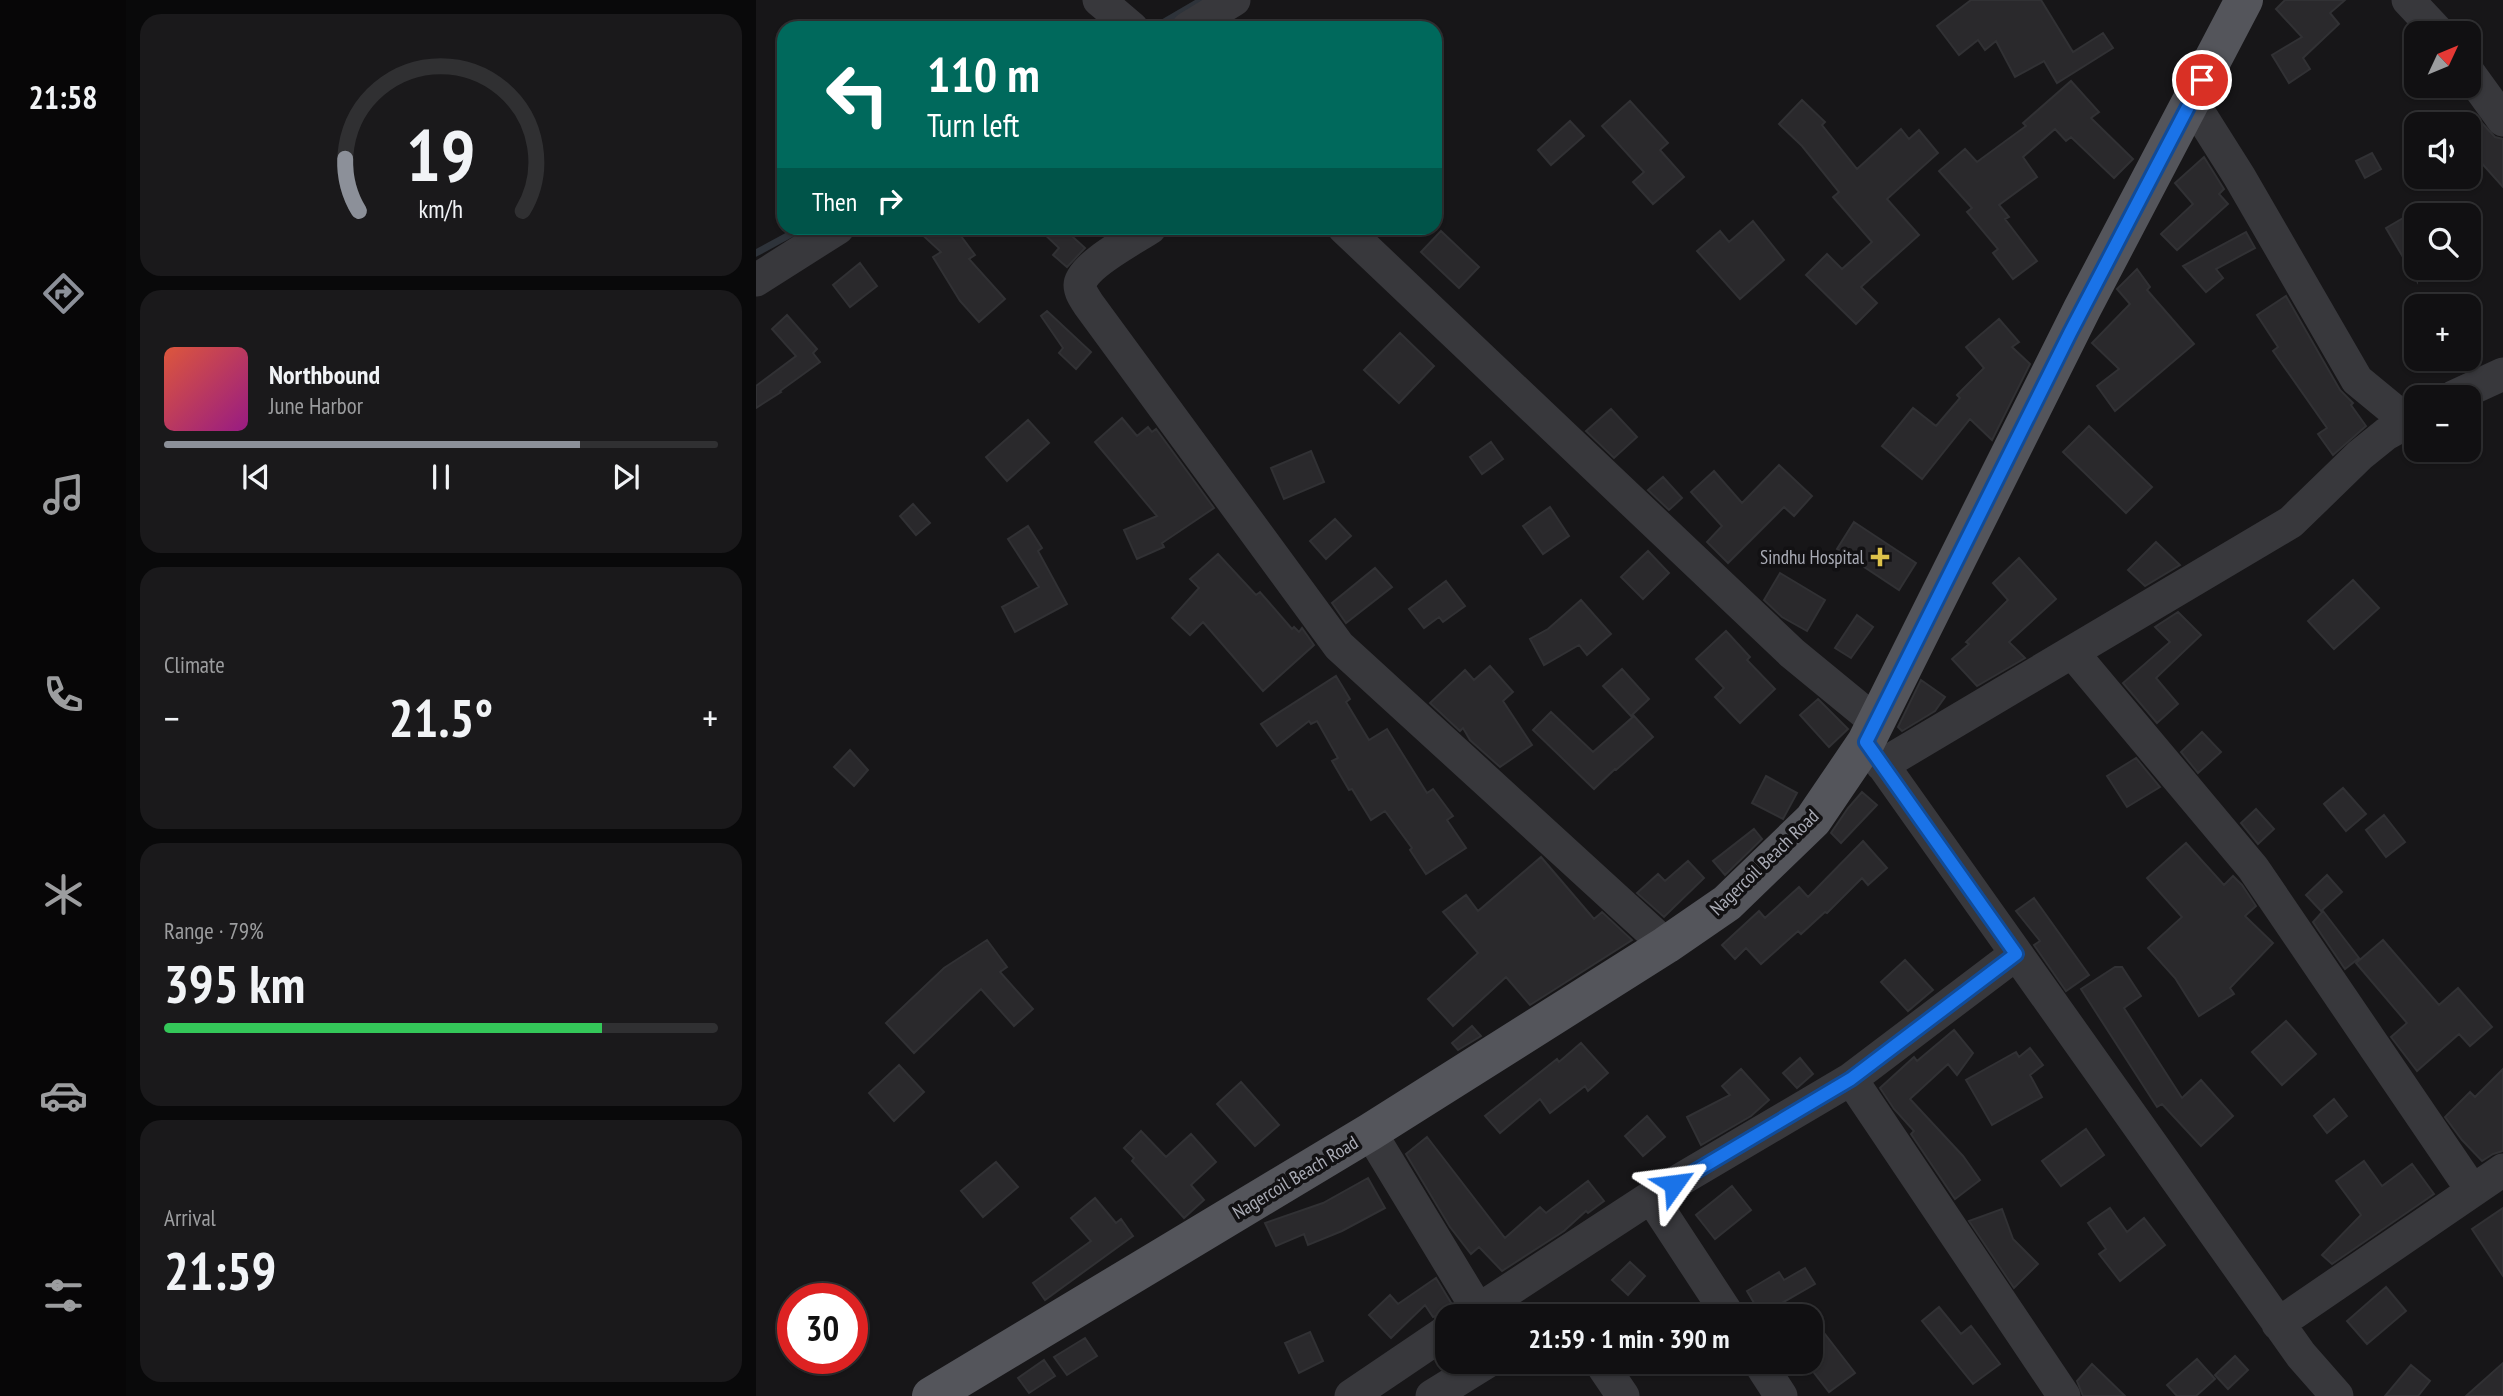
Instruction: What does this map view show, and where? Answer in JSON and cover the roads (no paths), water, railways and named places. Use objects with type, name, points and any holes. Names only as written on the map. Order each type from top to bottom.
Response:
[{"type":"main road","name":"Nagercoil Beach Road","points":[[931,1396],[1370,1132],[1666,945],[1727,903],[1813,820],[1875,743],[2082,309],[2244,0]]},
{"type":"street","points":[[1099,0],[1122,21]]},
{"type":"street","points":[[1200,21],[1234,0]]},
{"type":"street","points":[[2408,0],[2428,21]]},
{"type":"street","points":[[2482,91],[2503,120]]},
{"type":"street","points":[[2191,100],[2239,176],[2357,380],[2404,413]]},
{"type":"street","points":[[756,280],[827,235]]},
{"type":"street","points":[[1140,235],[1093,266],[1081,277],[1079,288],[1339,646],[1666,945]]},
{"type":"street","points":[[1351,235],[1792,653],[1875,743],[2016,954],[2278,1324],[2337,1396]]},
{"type":"street","points":[[2479,385],[2503,374]]},
{"type":"street","points":[[1875,743],[2072,652],[2291,523],[2360,455],[2404,424]]},
{"type":"street","points":[[2072,652],[2253,868],[2472,1189]]},
{"type":"street","points":[[1498,1304],[1651,1197],[1851,1079],[2016,954]]},
{"type":"street","points":[[1851,1079],[2064,1396]]},
{"type":"street","points":[[1370,1132],[1488,1304]]},
{"type":"street","points":[[2278,1324],[2503,1170]]},
{"type":"street","points":[[1651,1197],[1721,1304]]},
{"type":"street","points":[[1351,1396],[1435,1339]]},
{"type":"street","points":[[1432,1396],[1468,1374]]},
{"type":"street","points":[[1608,1374],[1623,1396]]},
{"type":"street","points":[[1767,1374],[1781,1396]]},
{"type":"waterway","points":[[1166,21],[1202,0]]},
{"type":"waterway","points":[[756,253],[789,235]]},
{"type":"place","name":"Sindhu Hospital","points":[[1880,557]]}]
